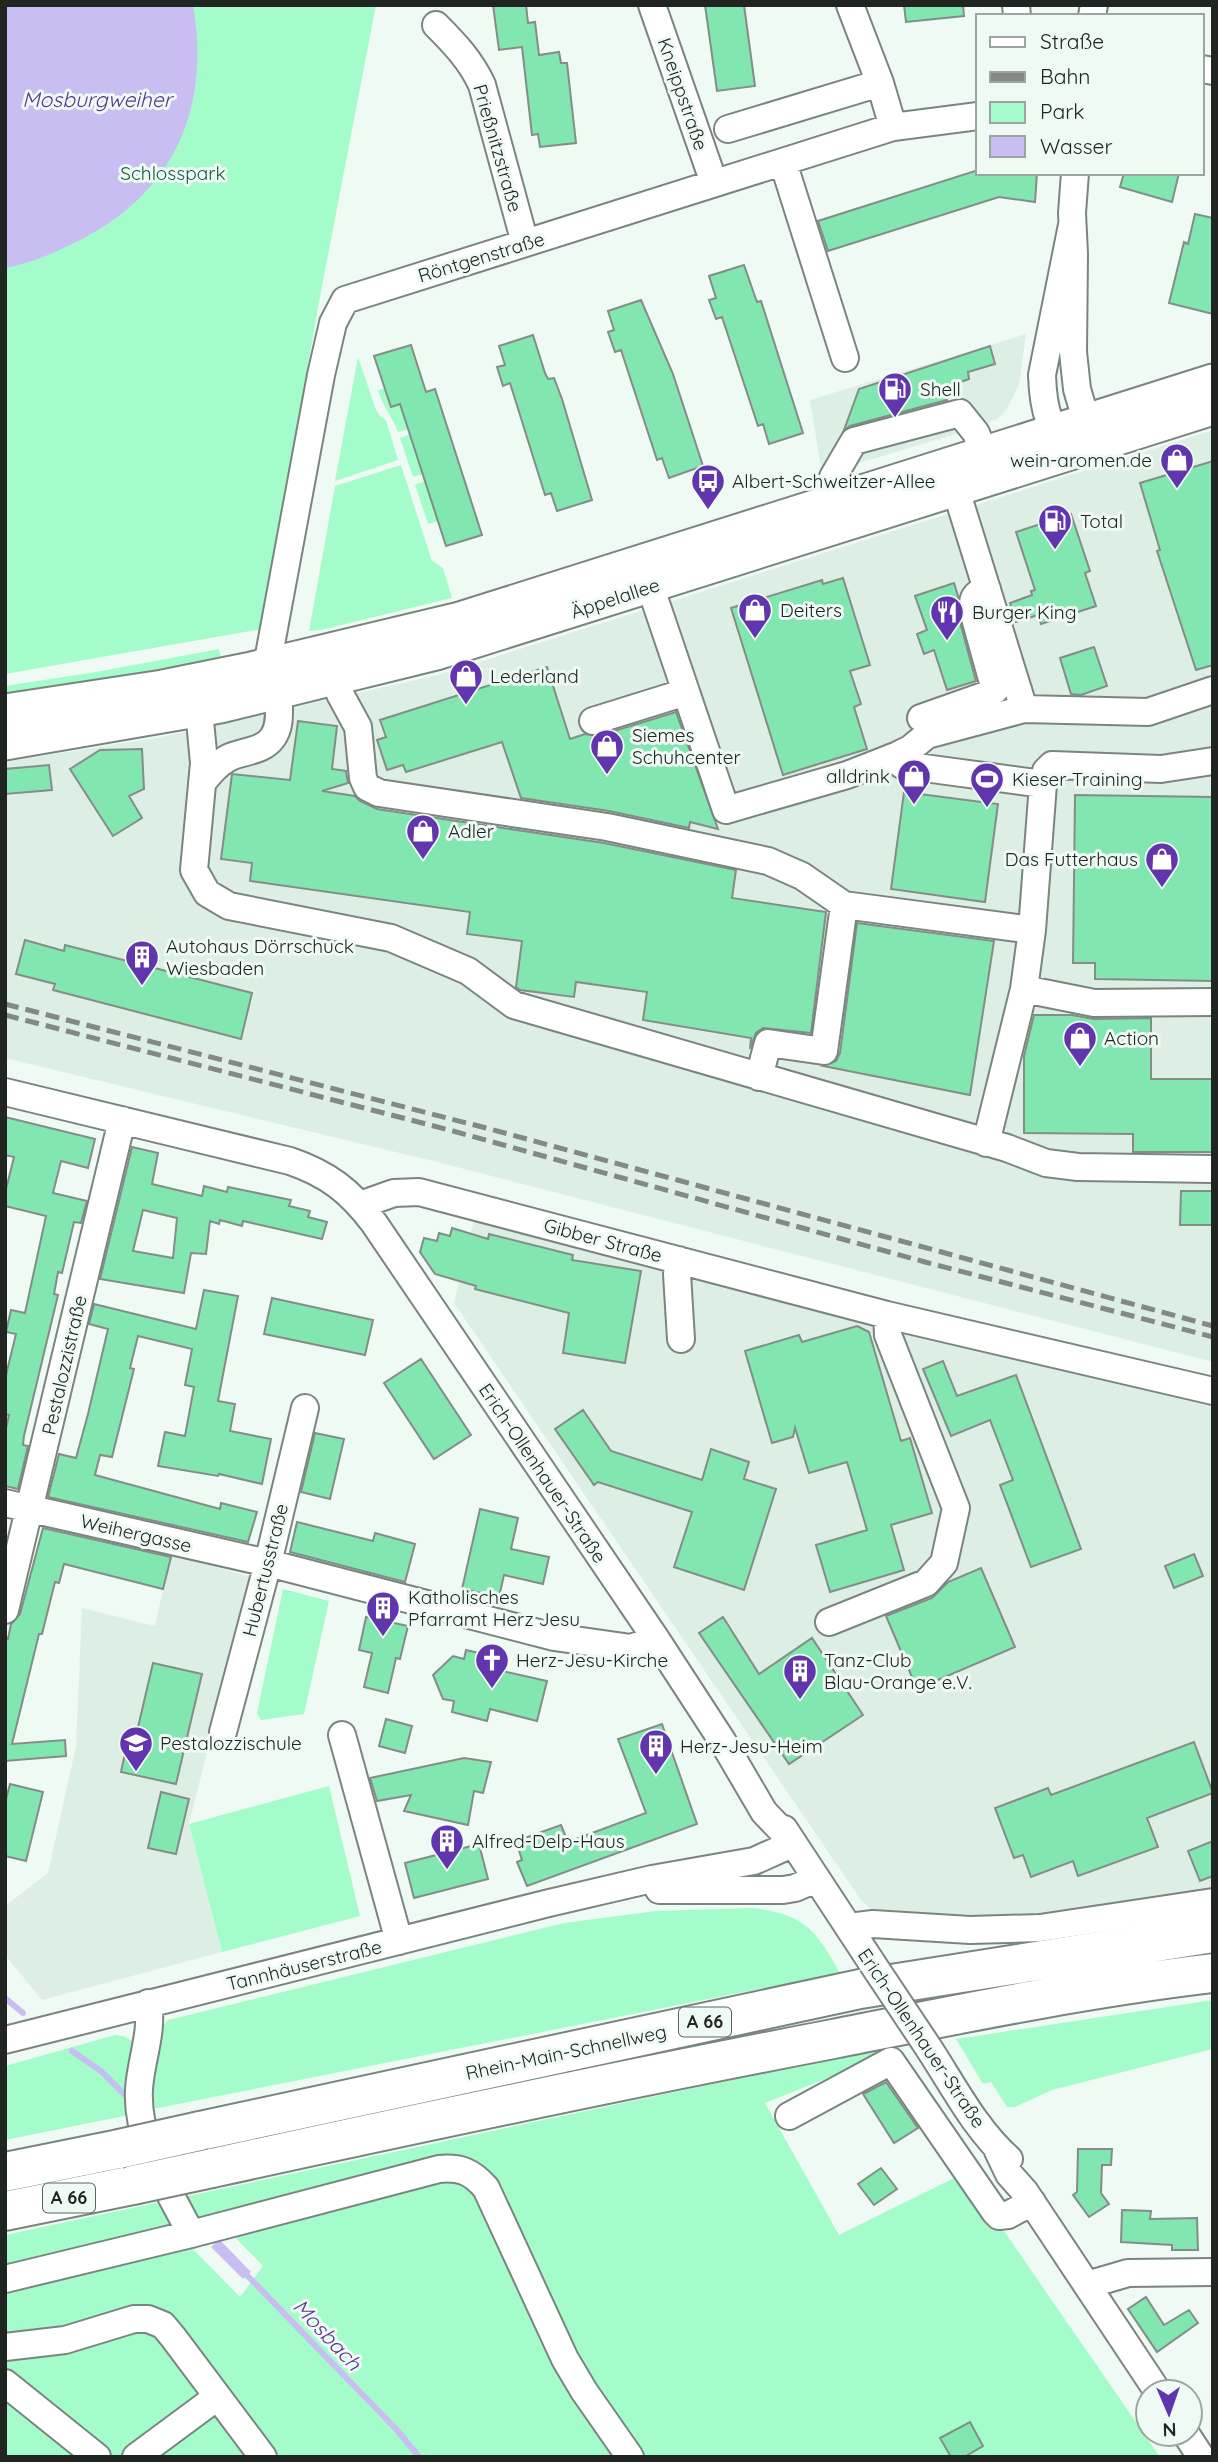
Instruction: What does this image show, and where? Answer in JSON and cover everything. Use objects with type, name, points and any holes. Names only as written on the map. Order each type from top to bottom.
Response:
[{"type":"highway","name":"Rhein-Main-Schnellweg","points":[[5,2172],[860,1989],[1213,1933]]},
{"type":"highway","name":"Rhein-Main-Schnellweg","points":[[5,2211],[583,2087],[941,2018],[1213,1973]]},
{"type":"main road","name":"Äppelallee","points":[[5,711],[163,687],[273,680],[330,667],[460,619],[646,575],[956,489],[1066,442],[1087,421],[1213,381]]},
{"type":"main road","name":"Äppelallee","points":[[646,575],[839,500],[984,454],[1066,442],[1213,408]]},
{"type":"main road","name":"Äppelallee","points":[[5,743],[199,710],[273,680]]},
{"type":"street","name":"Kneippstraße","points":[[652,5],[714,183]]},
{"type":"street","points":[[850,5],[880,83],[893,128]]},
{"type":"street","name":"Prießnitzstraße","points":[[436,25],[462,51],[482,85],[526,243]]},
{"type":"street","points":[[728,129],[880,83]]},
{"type":"street","name":"Röntgenstraße","points":[[202,783],[214,768],[228,758],[262,747],[273,738],[279,720],[273,680],[275,615],[327,349],[333,323],[345,300],[893,128],[976,116]]},
{"type":"street","points":[[783,162],[845,358]]},
{"type":"street","points":[[1075,175],[1072,225],[1073,365],[1087,421]]},
{"type":"street","points":[[1066,442],[1044,400],[1042,375],[1072,225]]},
{"type":"street","points":[[839,500],[833,477],[854,441],[960,413],[976,433],[984,454]]},
{"type":"street","points":[[956,489],[1024,709]]},
{"type":"street","points":[[646,575],[726,810],[847,775],[898,755],[927,735],[1024,709],[1147,712],[1213,690]]},
{"type":"street","points":[[921,718],[995,690],[972,599],[977,593],[987,589]]},
{"type":"street","points":[[330,667],[340,695],[358,727],[363,778],[367,787],[379,793],[607,827],[689,852],[768,861],[802,876],[844,905],[1032,930]]},
{"type":"street","points":[[593,721],[686,692]]},
{"type":"street","points":[[199,710],[204,763],[194,870],[207,893],[229,906],[391,938],[468,971],[514,1005],[1007,1148],[1046,1163],[1078,1167],[1213,1169]]},
{"type":"street","points":[[898,755],[902,765],[1042,784]]},
{"type":"street","points":[[986,1143],[1024,989],[1032,930],[1042,784],[1046,771],[1052,765],[1161,769],[1213,761]]},
{"type":"street","points":[[759,1077],[768,1043],[824,1051],[844,905]]},
{"type":"street","points":[[1024,989],[1094,1003],[1213,1002]]},
{"type":"street","points":[[5,1092],[316,1170],[360,1205]]},
{"type":"street","name":"Pestalozzistraße","points":[[5,1610],[18,1506],[122,1120]]},
{"type":"street","name":"Gibber Straße","points":[[360,1205],[394,1194],[419,1192],[887,1315],[1213,1391]]},
{"type":"street","name":"Erich-Ollenhauer-Straße","points":[[360,1205],[656,1639],[723,1742],[764,1812],[789,1839],[849,1927],[997,2149],[1009,2174],[1029,2197],[1149,2378]]},
{"type":"street","points":[[679,1260],[677,1284],[681,1339]]},
{"type":"street","points":[[829,1622],[926,1583],[944,1563],[956,1508],[888,1335],[887,1315]]},
{"type":"street","name":"Hubertusstraße","points":[[223,1732],[268,1563],[305,1408]]},
{"type":"street","name":"Weihergasse","points":[[18,1506],[268,1563],[554,1637],[620,1648],[640,1646],[656,1639]]},
{"type":"street","points":[[342,1735],[399,1941]]},
{"type":"street","name":"Tannhäuserstraße","points":[[5,2040],[549,1903],[754,1861],[789,1839]]},
{"type":"street","name":"Tannhäuserstraße","points":[[604,1892],[783,1890],[816,1879]]},
{"type":"street","name":"Erich-Ollenhauer-Straße","points":[[849,1927],[873,1924],[970,1930],[1040,1928],[1213,1902]]},
{"type":"street","points":[[148,2003],[150,2028],[139,2087],[143,2131],[150,2152],[191,2234]]},
{"type":"street","name":"Erich-Ollenhauer-Straße","points":[[789,2116],[891,2061],[995,2213],[1008,2216],[1029,2197]]},
{"type":"street","points":[[5,2279],[439,2169],[455,2168],[467,2171],[477,2177],[494,2202],[565,2359],[630,2457]]},
{"type":"street","points":[[1087,2285],[1128,2273],[1213,2272]]},
{"type":"street","points":[[5,2347],[65,2340],[134,2319],[148,2319],[163,2325],[263,2457]]},
{"type":"street","points":[[5,2383],[97,2457]]},
{"type":"street","points":[[136,2457],[217,2397]]},
{"type":"shaded area","points":[[1026,334],[1019,385],[1006,411],[996,420],[822,474],[810,400]]},
{"type":"shaded area","points":[[1213,430],[1213,1362],[433,1161],[5,1058],[5,762],[162,737],[438,675]]},
{"type":"shaded area","points":[[474,1220],[904,1333],[1213,1402],[1213,1894],[1030,1919],[925,1918],[883,1913],[870,1908],[861,1900],[454,1303]]},
{"type":"shaded area","name":"Pestalozzischule","points":[[171,1554],[251,1577],[189,1824],[222,1952],[42,2000],[5,1955],[5,1906],[48,1873],[76,1746],[82,1608],[155,1626]]},
{"type":"green space","name":"Schlosspark","points":[[5,5],[376,5],[319,302],[262,629],[5,674]]},
{"type":"green space","points":[[358,357],[376,410],[386,420],[398,460],[335,481]]},
{"type":"green space","points":[[385,388],[391,407],[400,404],[408,429],[398,432],[378,390]]},
{"type":"green space","points":[[410,434],[423,474],[413,477],[400,438]]},
{"type":"green space","points":[[401,465],[432,561],[443,568],[452,598],[309,631],[335,486]]},
{"type":"green space","points":[[425,481],[438,521],[428,524],[415,485]]},
{"type":"green space","points":[[219,649],[222,663],[5,701],[5,686]]},
{"type":"green space","points":[[283,1589],[329,1601],[304,1714],[261,1720],[257,1713]]},
{"type":"green space","points":[[329,1786],[360,1916],[222,1952],[189,1824]]},
{"type":"green space","points":[[753,1908],[785,1915],[807,1927],[840,1973],[143,2111],[162,2027],[168,2020],[564,1923],[656,1911]]},
{"type":"green space","points":[[1213,2000],[1213,2049],[1052,2090],[1015,2107],[1007,2107],[991,2082],[983,2084],[956,2039]]},
{"type":"green space","points":[[115,2035],[134,2042],[129,2115],[5,2140],[5,2066]]},
{"type":"green space","points":[[890,2046],[893,2052],[765,2103],[839,2235],[964,2173],[1134,2419],[1134,2448],[1154,2448],[1160,2457],[641,2457],[576,2365],[480,2163],[457,2157],[5,2271],[5,2235]]},
{"type":"green space","points":[[465,2175],[622,2457],[5,2457],[5,2284],[187,2243],[240,2297],[263,2266],[231,2233]]},
{"type":"water","name":"Mosburgweiher","points":[[5,5],[193,5],[197,44],[196,82],[189,116],[176,148],[158,177],[134,203],[105,226],[46,256],[5,268]]},
{"type":"water","points":[[219,2239],[251,2272],[243,2279],[211,2247]]},
{"type":"building","points":[[493,5],[526,5],[528,23],[535,22],[539,55],[559,52],[561,63],[567,63],[576,143],[540,147],[538,134],[532,135],[522,47],[499,50]]},
{"type":"building","points":[[705,5],[744,5],[755,86],[717,91]]},
{"type":"building","points":[[904,5],[963,5],[964,16],[906,22]]},
{"type":"building","points":[[976,171],[976,175],[1037,175],[1035,202],[999,197],[828,251],[818,221]]},
{"type":"building","points":[[1123,175],[1179,175],[1172,202],[1120,187]]},
{"type":"building","points":[[1195,214],[1213,218],[1213,314],[1169,303],[1184,242],[1188,244]]},
{"type":"building","points":[[744,265],[757,302],[761,301],[803,433],[769,444],[763,424],[758,426],[722,317],[716,319],[709,300],[716,298],[709,276]]},
{"type":"building","points":[[641,300],[673,374],[703,466],[669,478],[662,458],[657,460],[621,350],[615,352],[608,332],[614,330],[608,311]]},
{"type":"building","points":[[533,335],[545,373],[548,379],[554,378],[562,399],[592,500],[557,511],[551,493],[545,495],[510,383],[503,386],[497,367],[505,365],[499,346]]},
{"type":"building","points":[[411,345],[426,392],[435,389],[482,535],[446,546],[400,404],[391,407],[374,356]]},
{"type":"building","points":[[990,346],[995,364],[968,372],[969,379],[943,388],[947,400],[850,426],[844,430],[859,389]]},
{"type":"building","points":[[1213,461],[1213,665],[1196,670],[1157,551],[1160,550],[1140,483]]},
{"type":"building","points":[[1071,514],[1090,571],[1085,573],[1096,606],[1041,624],[1038,615],[1016,622],[1010,603],[1032,595],[1031,591],[1035,590],[1016,532]]},
{"type":"building","points":[[843,578],[870,665],[850,671],[861,704],[854,707],[867,749],[783,775],[731,608],[822,580],[823,584]]},
{"type":"building","name":"Burger King","points":[[954,583],[958,596],[958,615],[976,681],[947,690],[934,650],[924,654],[917,634],[927,630],[915,596]]},
{"type":"building","points":[[1094,647],[1107,686],[1081,695],[1071,694],[1060,658]]},
{"type":"building","points":[[547,667],[570,739],[585,734],[598,736],[676,712],[718,829],[690,822],[689,828],[609,811],[521,798],[502,742],[406,772],[403,765],[387,770],[377,740],[386,737],[380,720]]},
{"type":"building","points":[[298,721],[337,726],[332,769],[346,771],[348,783],[322,791],[355,796],[377,809],[604,843],[736,870],[732,898],[826,912],[811,1033],[763,1028],[756,1033],[750,1049],[751,1038],[643,1020],[647,992],[576,982],[574,997],[520,990],[516,987],[522,941],[467,934],[470,912],[250,881],[252,863],[221,859],[232,774],[290,780]]},
{"type":"building","points":[[142,749],[144,789],[129,796],[142,818],[113,836],[70,769],[100,750]]},
{"type":"building","points":[[49,765],[52,790],[5,794],[5,769]]},
{"type":"building","points":[[904,792],[998,804],[985,902],[891,889]]},
{"type":"building","points":[[1075,795],[1213,797],[1213,981],[1095,979],[1095,963],[1073,963]]},
{"type":"building","points":[[857,923],[994,941],[970,1095],[823,1066],[836,1061],[840,1053]]},
{"type":"building","name":"Autohaus Dörrschuck Wiesbaden","points":[[25,940],[64,951],[65,945],[252,993],[241,1039],[53,990],[55,984],[16,974]]},
{"type":"building","points":[[1034,1015],[1072,1015],[1094,1019],[1151,1018],[1151,1079],[1213,1079],[1213,1152],[1133,1152],[1133,1134],[1024,1133],[1024,1056]]},
{"type":"building","points":[[5,1117],[95,1139],[88,1168],[61,1161],[53,1193],[87,1201],[81,1223],[74,1222],[62,1273],[58,1272],[54,1294],[58,1295],[24,1436],[23,1445],[28,1446],[18,1489],[5,1486],[5,1433],[9,1415],[5,1414],[5,1379],[16,1334],[6,1332],[11,1310],[25,1313],[46,1216],[5,1206],[5,1193],[14,1157],[5,1155]]},
{"type":"building","points":[[132,1147],[158,1153],[152,1184],[202,1196],[204,1186],[227,1192],[228,1187],[291,1200],[289,1206],[310,1211],[308,1217],[327,1222],[322,1239],[243,1221],[242,1226],[220,1220],[219,1224],[210,1221],[206,1254],[191,1253],[184,1293],[100,1279]],"holes":[[[143,1210],[177,1218],[173,1258],[133,1251]]]},
{"type":"building","points":[[1181,1191],[1213,1191],[1213,1225],[1180,1225]]},
{"type":"building","points":[[452,1228],[488,1239],[489,1234],[573,1255],[572,1260],[641,1271],[625,1363],[563,1353],[569,1313],[475,1289],[476,1286],[435,1274],[420,1252],[424,1238],[437,1241],[439,1233],[450,1236]]},
{"type":"building","points":[[204,1290],[238,1296],[218,1401],[235,1404],[230,1431],[271,1439],[262,1484],[219,1474],[218,1476],[158,1466],[165,1432],[185,1436],[194,1387],[185,1385],[192,1349],[138,1336],[130,1368],[134,1369],[112,1457],[100,1455],[95,1475],[220,1509],[221,1503],[257,1512],[248,1542],[48,1497],[59,1454],[76,1458],[88,1414],[108,1329],[89,1324],[94,1304],[196,1329]]},
{"type":"building","points":[[272,1298],[373,1320],[365,1355],[264,1334]]},
{"type":"building","points":[[857,1326],[869,1332],[901,1441],[910,1438],[932,1513],[891,1525],[904,1570],[830,1592],[816,1545],[867,1530],[847,1462],[809,1473],[795,1428],[793,1437],[772,1443],[745,1351],[799,1335],[802,1342]]},
{"type":"building","points":[[421,1359],[471,1435],[434,1459],[384,1383]]},
{"type":"building","points":[[943,1361],[957,1396],[1016,1375],[1081,1549],[1031,1567],[1000,1485],[1013,1480],[990,1420],[951,1436],[923,1369]]},
{"type":"building","points":[[583,1410],[611,1451],[702,1480],[711,1449],[749,1462],[744,1479],[776,1489],[744,1590],[674,1567],[692,1512],[598,1482],[594,1485],[555,1429]]},
{"type":"building","points":[[315,1433],[344,1439],[330,1499],[301,1492]]},
{"type":"building","points":[[480,1509],[518,1518],[511,1549],[549,1557],[543,1584],[504,1575],[499,1597],[462,1589]]},
{"type":"building","points":[[297,1522],[373,1541],[375,1533],[415,1544],[405,1582],[290,1552]]},
{"type":"building","points":[[43,1528],[171,1557],[163,1589],[64,1564],[59,1583],[55,1582],[42,1634],[39,1634],[12,1744],[65,1740],[66,1756],[5,1761],[5,1638],[8,1639],[11,1624],[20,1614]]},
{"type":"building","points":[[1194,1554],[1203,1576],[1174,1588],[1165,1566]]},
{"type":"building","points":[[981,1568],[1015,1647],[917,1689],[886,1616],[932,1598],[948,1582]]},
{"type":"building","name":"Katholisches Pfarramt Herz Jesu","points":[[366,1617],[408,1626],[400,1659],[396,1658],[388,1693],[364,1687],[372,1653],[359,1650]]},
{"type":"building","name":"Tanz-Club Blau-Orange e.V.","points":[[723,1617],[759,1674],[812,1638],[863,1715],[789,1764],[699,1633]]},
{"type":"building","name":"Herz-Jesu-Kirche","points":[[466,1650],[501,1658],[498,1670],[547,1681],[537,1721],[490,1709],[487,1721],[452,1712],[454,1701],[443,1699],[433,1675],[453,1656],[464,1659]]},
{"type":"building","points":[[153,1663],[202,1674],[176,1784],[121,1772],[129,1734],[136,1736]]},
{"type":"building","points":[[386,1719],[412,1726],[405,1753],[379,1746]]},
{"type":"building","name":"Herz-Jesu-Heim","points":[[662,1724],[697,1824],[527,1886],[517,1862],[522,1860],[516,1841],[561,1825],[568,1842],[646,1813],[618,1739]]},
{"type":"building","points":[[1194,1742],[1213,1793],[1147,1818],[1158,1847],[1078,1876],[1073,1861],[1031,1877],[1023,1855],[1014,1858],[995,1808],[1048,1788],[1051,1795]]},
{"type":"building","points":[[464,1758],[491,1762],[483,1793],[474,1791],[468,1825],[404,1811],[411,1795],[377,1801],[370,1778]]},
{"type":"building","points":[[10,1784],[43,1792],[26,1861],[5,1856],[5,1803]]},
{"type":"building","points":[[161,1792],[189,1799],[176,1854],[148,1848]]},
{"type":"building","points":[[1213,1841],[1213,1876],[1200,1881],[1188,1851]]},
{"type":"building","name":"Alfred-Delp-Haus","points":[[479,1844],[488,1879],[414,1898],[405,1863]]},
{"type":"building","points":[[886,2082],[918,2128],[894,2143],[863,2094]]},
{"type":"building","points":[[1078,2149],[1112,2149],[1111,2165],[1102,2165],[1101,2193],[1109,2204],[1089,2217],[1073,2195],[1077,2192]]},
{"type":"building","points":[[881,2168],[897,2189],[874,2205],[858,2184]]},
{"type":"building","points":[[1122,2210],[1151,2211],[1150,2219],[1197,2218],[1198,2250],[1172,2250],[1172,2245],[1121,2242]]},
{"type":"building","points":[[1146,2297],[1164,2325],[1189,2310],[1198,2323],[1157,2352],[1128,2309]]},
{"type":"building","points":[[970,2422],[983,2446],[964,2457],[951,2457],[940,2438]]},
{"type":"waterway","name":"Mosbach","points":[[5,1998],[23,2013]]},
{"type":"waterway","name":"Mosbach","points":[[72,2051],[101,2071],[125,2095]]},
{"type":"waterway","name":"Mosbach","points":[[242,2270],[397,2430],[419,2457]]},
{"type":"railway","points":[[5,1004],[490,1129],[1213,1326]]},
{"type":"railway","points":[[5,1015],[453,1131],[925,1262],[1213,1337]]},
{"type":"place","name":"Shell","points":[[895,419]]},
{"type":"place","name":"wein-aromen.de","points":[[1177,490]]},
{"type":"place","name":"Albert-Schweitzer-Allee","points":[[708,511]]},
{"type":"place","name":"Total","points":[[1055,551]]},
{"type":"place","name":"Deiters","points":[[755,640]]},
{"type":"place","name":"Burger King","points":[[947,642]]},
{"type":"place","name":"Lederland","points":[[466,706]]},
{"type":"place","name":"Siemes Schuhcenter","points":[[607,776]]},
{"type":"place","name":"alldrink","points":[[914,806]]},
{"type":"place","name":"Kieser Training","points":[[987,809]]},
{"type":"place","name":"Adler","points":[[423,861]]},
{"type":"place","name":"Das Futterhaus","points":[[1162,889]]},
{"type":"place","name":"Autohaus Dörrschuck Wiesbaden","points":[[142,987]]},
{"type":"place","name":"Action","points":[[1080,1068]]},
{"type":"place","name":"Katholisches Pfarramt Herz Jesu","points":[[383,1638]]},
{"type":"place","name":"Herz-Jesu-Kirche","points":[[492,1690]]},
{"type":"place","name":"Tanz-Club Blau-Orange e.V.","points":[[800,1701]]},
{"type":"place","name":"Pestalozzischule","points":[[136,1773]]},
{"type":"place","name":"Herz-Jesu-Heim","points":[[656,1776]]},
{"type":"place","name":"Alfred-Delp-Haus","points":[[447,1871]]}]
